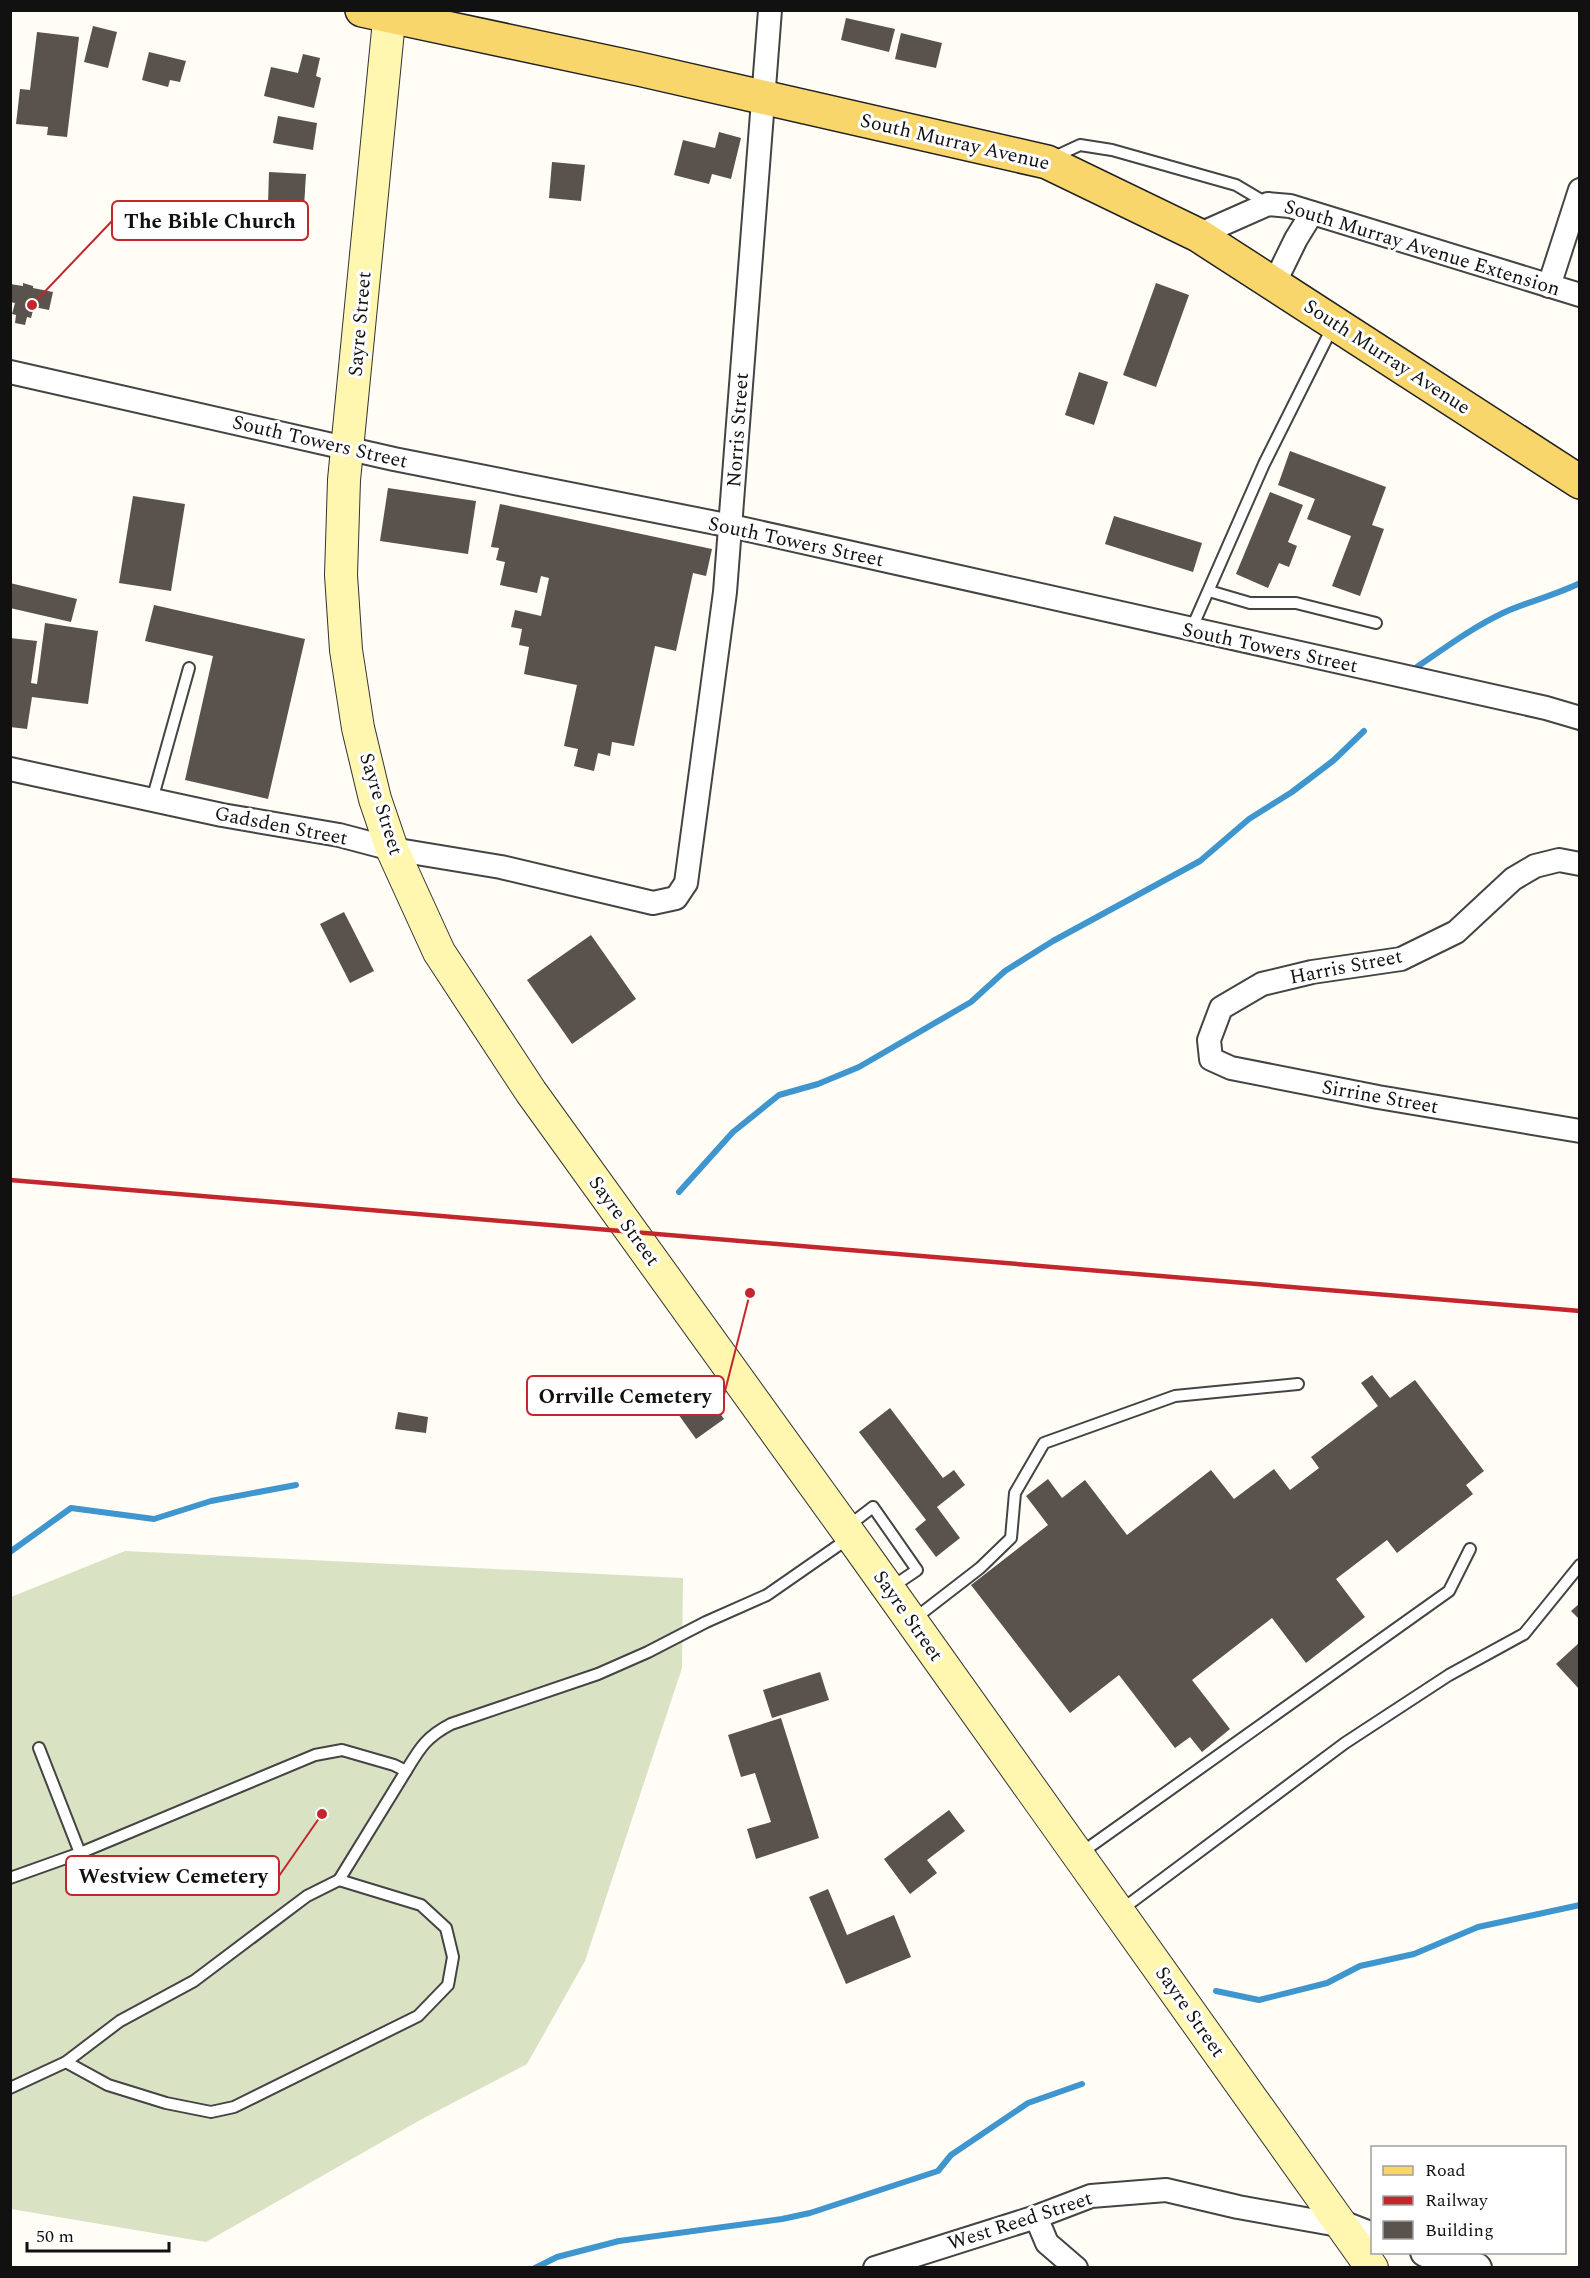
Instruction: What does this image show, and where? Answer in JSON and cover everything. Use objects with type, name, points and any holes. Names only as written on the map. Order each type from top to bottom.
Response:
[{"type":"main road","name":"South Murray Avenue","points":[[380,12],[1047,162],[1198,234],[1580,482]]},
{"type":"main road","name":"Sayre Street","points":[[380,12],[341,575],[345,650],[363,748],[375,799],[392,849],[439,952],[531,1092],[912,1621],[1372,2268]]},
{"type":"street","name":"Norris Street","points":[[686,883],[725,592],[770,10]]},
{"type":"street","points":[[1549,286],[1580,190]]},
{"type":"street","name":"South Murray Avenue Extension","points":[[1198,234],[1268,204],[1290,206],[1580,295]]},
{"type":"street","points":[[1274,284],[1296,239],[1312,213]]},
{"type":"street","name":"South Towers Street","points":[[10,372],[348,449],[730,526],[1546,708],[1580,718]]},
{"type":"street","name":"Gadsden Street","points":[[10,769],[222,815],[339,835],[392,849],[501,867],[653,903],[675,898],[686,883]]},
{"type":"street","name":"Harris Street","points":[[1213,1031],[1221,1008],[1262,984],[1312,972],[1401,959],[1456,932],[1513,879],[1535,866],[1559,860],[1580,864]]},
{"type":"street","name":"Sirrine Street","points":[[1213,1031],[1209,1040],[1211,1059],[1231,1068],[1378,1097],[1580,1131]]},
{"type":"street","name":"West Reed Street","points":[[875,2268],[1036,2217],[1091,2196],[1166,2190],[1238,2207],[1344,2226]]},
{"type":"street","points":[[1036,2217],[1047,2243],[1076,2268]]},
{"type":"street","points":[[1344,2226],[1371,2237]]},
{"type":"street","points":[[1438,2259],[1475,2267]]},
{"type":"lane","points":[[1047,162],[1080,145],[1112,150],[1236,184],[1268,204]]},
{"type":"lane","points":[[1191,630],[1264,464],[1334,323]]},
{"type":"lane","points":[[1209,591],[1250,603],[1296,603],[1376,623]]},
{"type":"lane","points":[[152,800],[189,668]]},
{"type":"lane","points":[[912,1621],[980,1568],[1011,1538],[1015,1493],[1044,1443],[1175,1396],[1298,1384]]},
{"type":"lane","points":[[10,2088],[66,2062],[120,2021],[194,1981],[307,1896],[339,1880],[423,1743],[435,1733],[451,1724],[598,1674],[767,1595],[848,1532]]},
{"type":"lane","points":[[1078,1855],[1449,1591],[1470,1549]]},
{"type":"lane","points":[[1119,1912],[1345,1743],[1449,1675],[1524,1634],[1580,1565]]},
{"type":"lane","points":[[39,1748],[80,1853]]},
{"type":"lane","points":[[10,1878],[80,1853],[315,1755],[342,1750],[394,1765],[406,1772]]},
{"type":"lane","points":[[66,2062],[108,2085],[166,2103],[211,2112],[234,2107],[418,2016],[448,1985],[453,1957],[446,1928],[421,1905],[339,1880]]},
{"type":"green space","points":[[125,1551],[683,1578],[682,1668],[585,1961],[527,2064],[422,2119],[206,2242],[11,2209],[11,1597]]},
{"type":"building","points":[[846,18],[895,29],[889,52],[841,40]]},
{"type":"building","points":[[93,26],[117,32],[108,68],[84,62]]},
{"type":"building","points":[[37,32],[79,37],[67,137],[47,135],[48,127],[16,124],[20,89],[30,90]]},
{"type":"building","points":[[901,33],[942,43],[936,68],[895,59]]},
{"type":"building","points":[[149,52],[186,61],[180,82],[170,80],[168,87],[142,80]]},
{"type":"building","points":[[303,54],[320,58],[316,76],[321,78],[314,108],[264,96],[271,67],[298,73]]},
{"type":"building","points":[[278,116],[317,123],[313,150],[273,143]]},
{"type":"building","points":[[719,132],[741,138],[731,179],[712,174],[709,184],[674,175],[683,140],[715,148]]},
{"type":"building","points":[[552,162],[585,165],[581,201],[549,198]]},
{"type":"building","points":[[269,172],[306,174],[304,207],[268,205]]},
{"type":"building","points":[[23,283],[33,288],[53,292],[49,310],[34,307],[31,318],[27,317],[25,325],[15,323],[16,315],[12,314],[15,303],[10,302],[10,284],[23,286]]},
{"type":"building","points":[[1156,283],[1189,295],[1156,387],[1123,375]]},
{"type":"building","points":[[1079,372],[1108,382],[1094,425],[1065,415]]},
{"type":"building","points":[[1290,451],[1386,487],[1372,525],[1384,529],[1360,596],[1332,586],[1351,536],[1307,519],[1315,499],[1278,485]]},
{"type":"building","points":[[388,488],[476,501],[468,554],[380,541]]},
{"type":"building","points":[[1270,492],[1303,505],[1288,542],[1297,546],[1289,567],[1279,563],[1268,588],[1236,574]]},
{"type":"building","points":[[133,496],[185,504],[171,591],[119,583]]},
{"type":"building","points":[[500,504],[712,549],[706,576],[693,573],[676,651],[655,646],[634,746],[612,742],[610,756],[598,753],[594,771],[574,766],[578,749],[564,746],[577,685],[524,674],[529,647],[519,645],[522,629],[511,627],[515,610],[541,616],[549,578],[541,576],[537,593],[500,585],[505,562],[496,560],[499,548],[491,547]]},
{"type":"building","points":[[1114,516],[1202,543],[1193,572],[1105,544]]},
{"type":"building","points":[[10,583],[77,599],[71,622],[10,608]]},
{"type":"building","points":[[154,605],[305,639],[268,799],[185,780],[213,656],[145,641]]},
{"type":"building","points":[[45,623],[98,631],[88,704],[32,697],[27,729],[10,727],[10,638],[37,641],[31,683],[37,684]]},
{"type":"building","points":[[344,912],[374,971],[350,983],[320,924]]},
{"type":"building","points":[[591,935],[636,999],[572,1044],[527,980]]},
{"type":"building","points":[[1372,1375],[1390,1398],[1415,1380],[1484,1471],[1466,1485],[1473,1494],[1397,1553],[1387,1540],[1336,1579],[1365,1617],[1306,1663],[1272,1618],[1192,1680],[1230,1729],[1202,1752],[1190,1737],[1175,1748],[1119,1675],[1070,1713],[971,1585],[1048,1525],[1026,1496],[1048,1479],[1062,1498],[1085,1480],[1127,1535],[1211,1470],[1234,1499],[1274,1469],[1290,1490],[1319,1468],[1311,1457],[1378,1406],[1361,1383]]},
{"type":"building","points":[[696,1380],[724,1419],[696,1439],[668,1400]]},
{"type":"building","points":[[890,1408],[943,1478],[954,1470],[965,1485],[937,1507],[960,1538],[936,1557],[915,1529],[926,1520],[859,1432]]},
{"type":"building","points":[[398,1412],[428,1417],[426,1433],[395,1429]]},
{"type":"building","points":[[1580,1603],[1580,1620],[1571,1611]]},
{"type":"building","points":[[1580,1642],[1580,1690],[1556,1664]]},
{"type":"building","points":[[820,1672],[829,1700],[772,1718],[763,1690]]},
{"type":"building","points":[[781,1718],[819,1838],[756,1859],[747,1829],[771,1822],[755,1773],[741,1777],[728,1735]]},
{"type":"building","points":[[949,1810],[965,1831],[927,1860],[937,1873],[910,1894],[884,1859]]},
{"type":"building","points":[[828,1889],[847,1935],[894,1915],[911,1957],[846,1984],[809,1897]]},
{"type":"waterway","points":[[1417,667],[1493,618],[1580,583]]},
{"type":"waterway","points":[[679,1192],[733,1132],[779,1095],[818,1084],[859,1067],[971,1002],[1005,971],[1053,941],[1200,861],[1249,819],[1292,792],[1334,760],[1364,731]]},
{"type":"waterway","points":[[10,1552],[71,1508],[154,1519],[211,1501],[296,1485]]},
{"type":"waterway","points":[[1216,1991],[1259,2000],[1327,1983],[1360,1966],[1414,1954],[1478,1927],[1580,1905]]},
{"type":"waterway","points":[[535,2268],[557,2257],[619,2241],[782,2219],[810,2213],[938,2171],[951,2155],[1028,2103],[1082,2084]]},
{"type":"railway","points":[[10,1180],[1580,1311]]},
{"type":"place","name":"The Bible Church","points":[[32,305]]},
{"type":"place","name":"Orrville Cemetery","points":[[750,1293]]},
{"type":"place","name":"Westview Cemetery","points":[[322,1814]]}]
